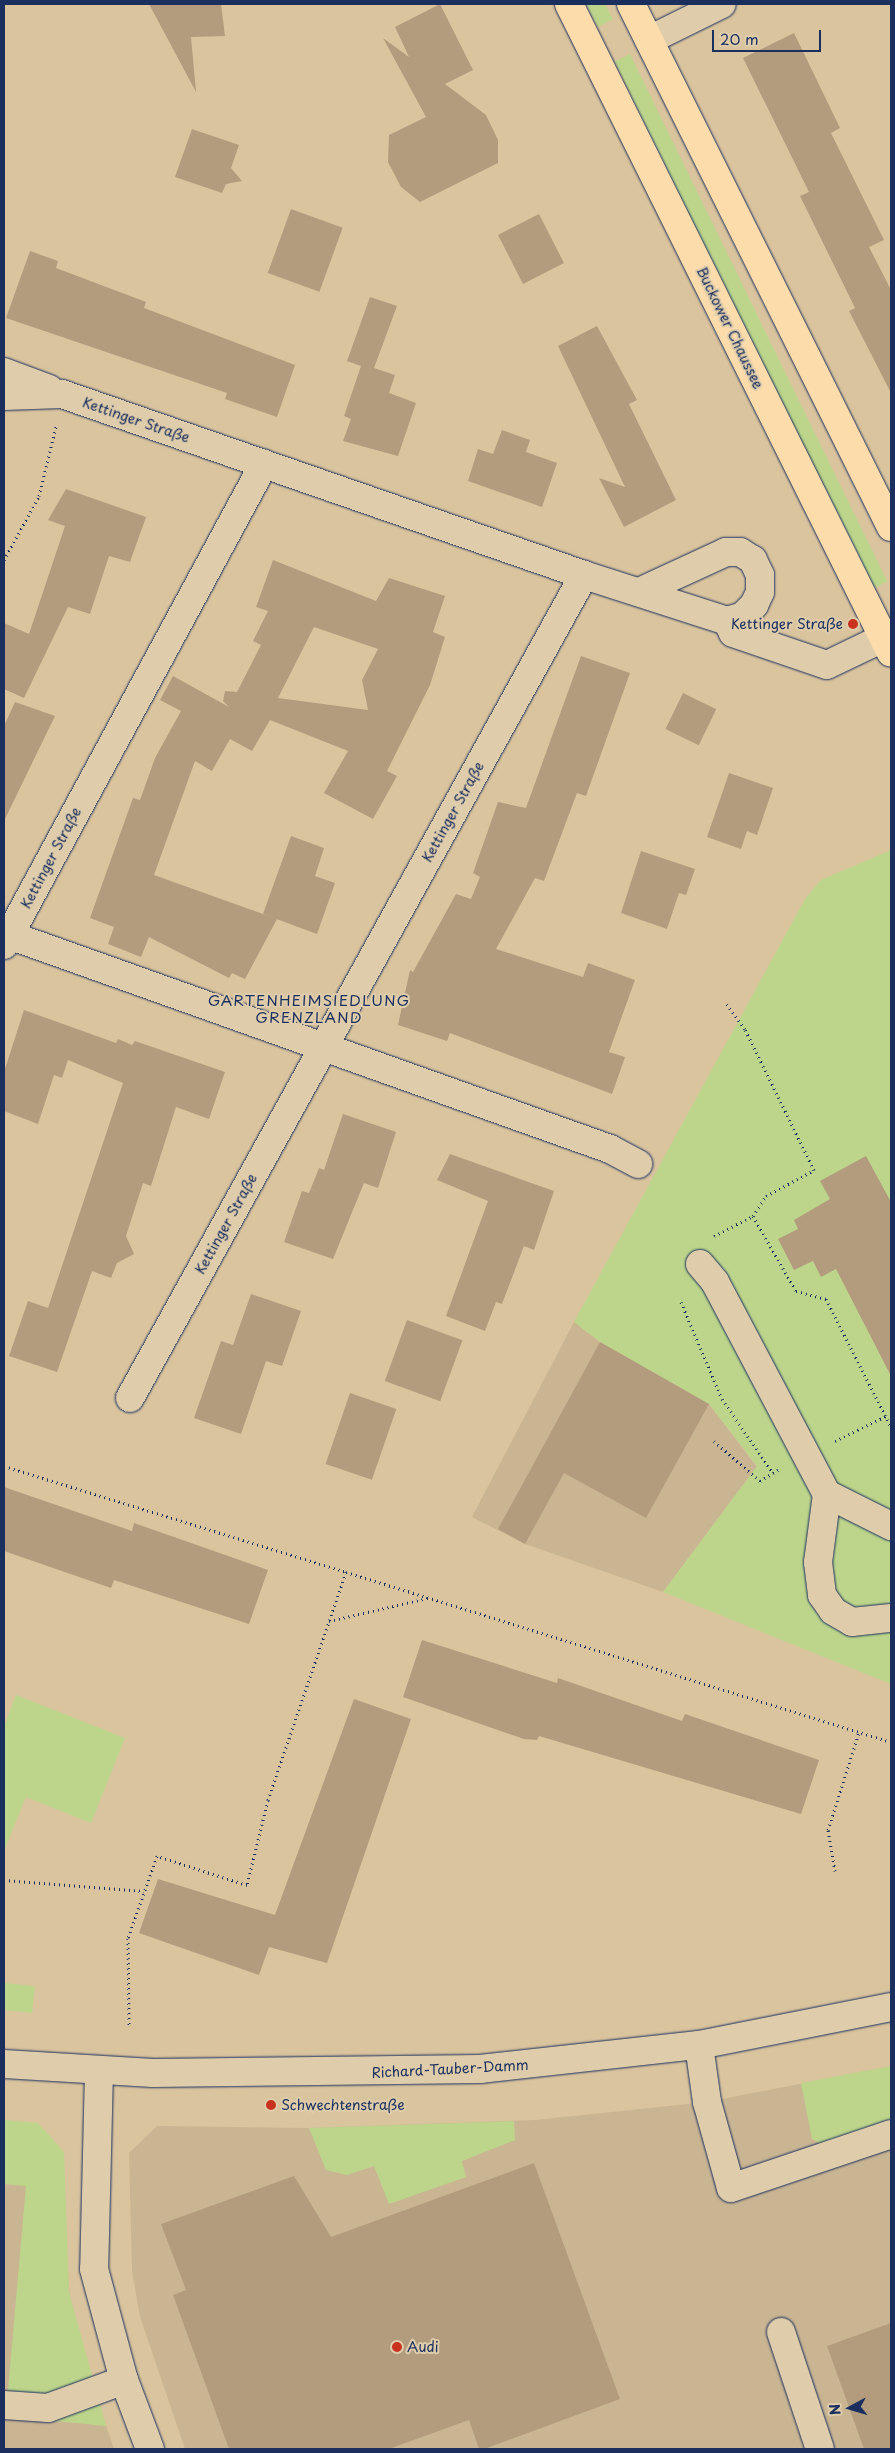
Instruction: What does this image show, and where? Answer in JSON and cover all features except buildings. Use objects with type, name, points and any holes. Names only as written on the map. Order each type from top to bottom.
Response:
[{"type":"main road","name":"Buckower Chaussee","points":[[569,4],[887,646]]},
{"type":"main road","points":[[631,4],[891,527]]},
{"type":"street","points":[[649,40],[722,4]]},
{"type":"street","points":[[4,372],[62,394]]},
{"type":"street","name":"Kettinger Straße","points":[[4,396],[62,394],[584,575],[727,621],[733,633],[826,665],[887,646]]},
{"type":"street","name":"Kettinger Straße","points":[[264,464],[6,940],[610,1149],[638,1164]]},
{"type":"street","points":[[639,592],[726,552],[740,552],[752,560],[760,575],[760,592],[743,616],[727,621]]},
{"type":"street","name":"Kettinger Straße","points":[[130,1398],[584,575]]},
{"type":"street","points":[[703,1252],[716,1282],[828,1494],[891,1526]]},
{"type":"street","points":[[828,1494],[818,1562],[822,1595],[833,1611],[852,1622],[891,1618]]},
{"type":"street","name":"Richard-Tauber-Damm","points":[[4,2064],[99,2070],[411,2072],[590,2060],[698,2045],[891,2007]]},
{"type":"street","points":[[698,2045],[707,2102],[731,2188],[891,2134]]},
{"type":"street","points":[[99,2070],[94,2269],[124,2380],[150,2449]]},
{"type":"street","points":[[781,2332],[820,2449]]},
{"type":"street","points":[[4,2404],[48,2408],[124,2380]]},
{"type":"path","points":[[4,560],[39,496],[62,394]]},
{"type":"path","points":[[703,1252],[753,1216],[766,1196],[814,1170],[745,1030],[727,1004]]},
{"type":"path","points":[[753,1216],[796,1291],[826,1299],[891,1427]]},
{"type":"path","points":[[714,1441],[760,1481],[773,1473]]},
{"type":"path","points":[[4,1466],[891,1742]]},
{"type":"path","points":[[129,2025],[128,1938],[156,1856],[247,1886],[268,1800],[346,1572]]},
{"type":"path","points":[[329,1621],[429,1598]]},
{"type":"path","points":[[835,1871],[828,1830],[859,1732]]},
{"type":"path","points":[[4,1880],[144,1891]]},
{"type":"shaded area","points":[[574,1322],[600,1342],[709,1404],[757,1467],[663,1592],[525,1544],[472,1517]]},
{"type":"shaded area","points":[[891,2066],[891,2449],[185,2449],[140,2317],[132,2271],[129,2153],[157,2126],[309,2128],[535,2120],[707,2102]]},
{"type":"shaded area","points":[[4,2120],[64,2152],[63,2208],[70,2297],[91,2382],[114,2449],[4,2449]]},
{"type":"green space","points":[[586,4],[605,4],[613,19],[598,27]]},
{"type":"green space","points":[[630,54],[887,582],[872,589],[615,61]]},
{"type":"green space","points":[[891,850],[891,1684],[663,1592],[757,1466],[709,1404],[600,1342],[574,1322],[805,899],[821,880]]},
{"type":"green space","points":[[16,1695],[125,1738],[91,1823],[26,1797],[4,1851],[4,1727]]},
{"type":"green space","points":[[4,1983],[35,1986],[32,2013],[4,2010]]},
{"type":"green space","points":[[891,2066],[891,2128],[831,2150],[812,2139],[801,2083]]},
{"type":"green space","points":[[4,2120],[38,2123],[64,2152],[69,2292],[106,2426],[15,2417],[8,2390],[26,2186],[4,2184]]},
{"type":"green space","points":[[514,2121],[515,2140],[462,2161],[466,2177],[389,2204],[374,2166],[347,2175],[326,2170],[309,2128]]},
{"type":"place","name":"Kettinger Straße","points":[[853,624]]},
{"type":"place","name":"Schwechtenstraße","points":[[271,2105]]},
{"type":"place","name":"Audi","points":[[397,2347]]},
{"type":"district","name":"GARTENHEIMSIEDLUNG GRENZLAND","points":[[309,1008]]}]
